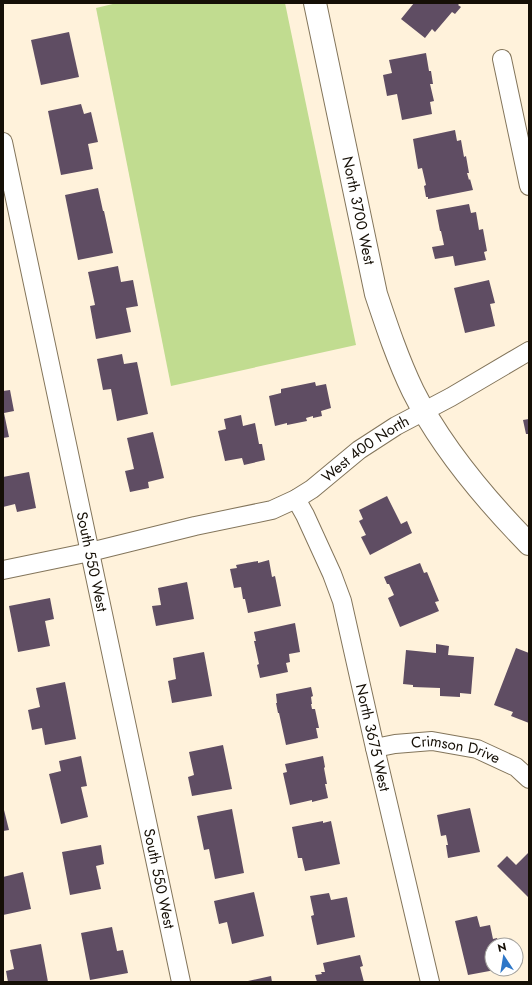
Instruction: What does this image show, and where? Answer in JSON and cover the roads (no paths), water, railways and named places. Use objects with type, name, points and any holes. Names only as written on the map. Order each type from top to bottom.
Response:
[{"type":"street","name":"North 3700 West","points":[[315,3],[376,294],[391,340],[413,391],[436,431],[470,478],[529,544]]},
{"type":"street","points":[[502,59],[529,186]]},
{"type":"street","name":"South 550 West","points":[[3,142],[181,982]]},
{"type":"street","name":"West 400 North","points":[[3,570],[90,552],[195,526],[272,510],[296,499],[312,489],[359,450],[396,426],[529,352]]},
{"type":"street","name":"North 3675 West","points":[[296,499],[332,574],[342,601],[430,982]]},
{"type":"street","name":"Crimson Drive","points":[[375,748],[395,744],[432,741],[477,749],[516,767],[529,779]]}]
